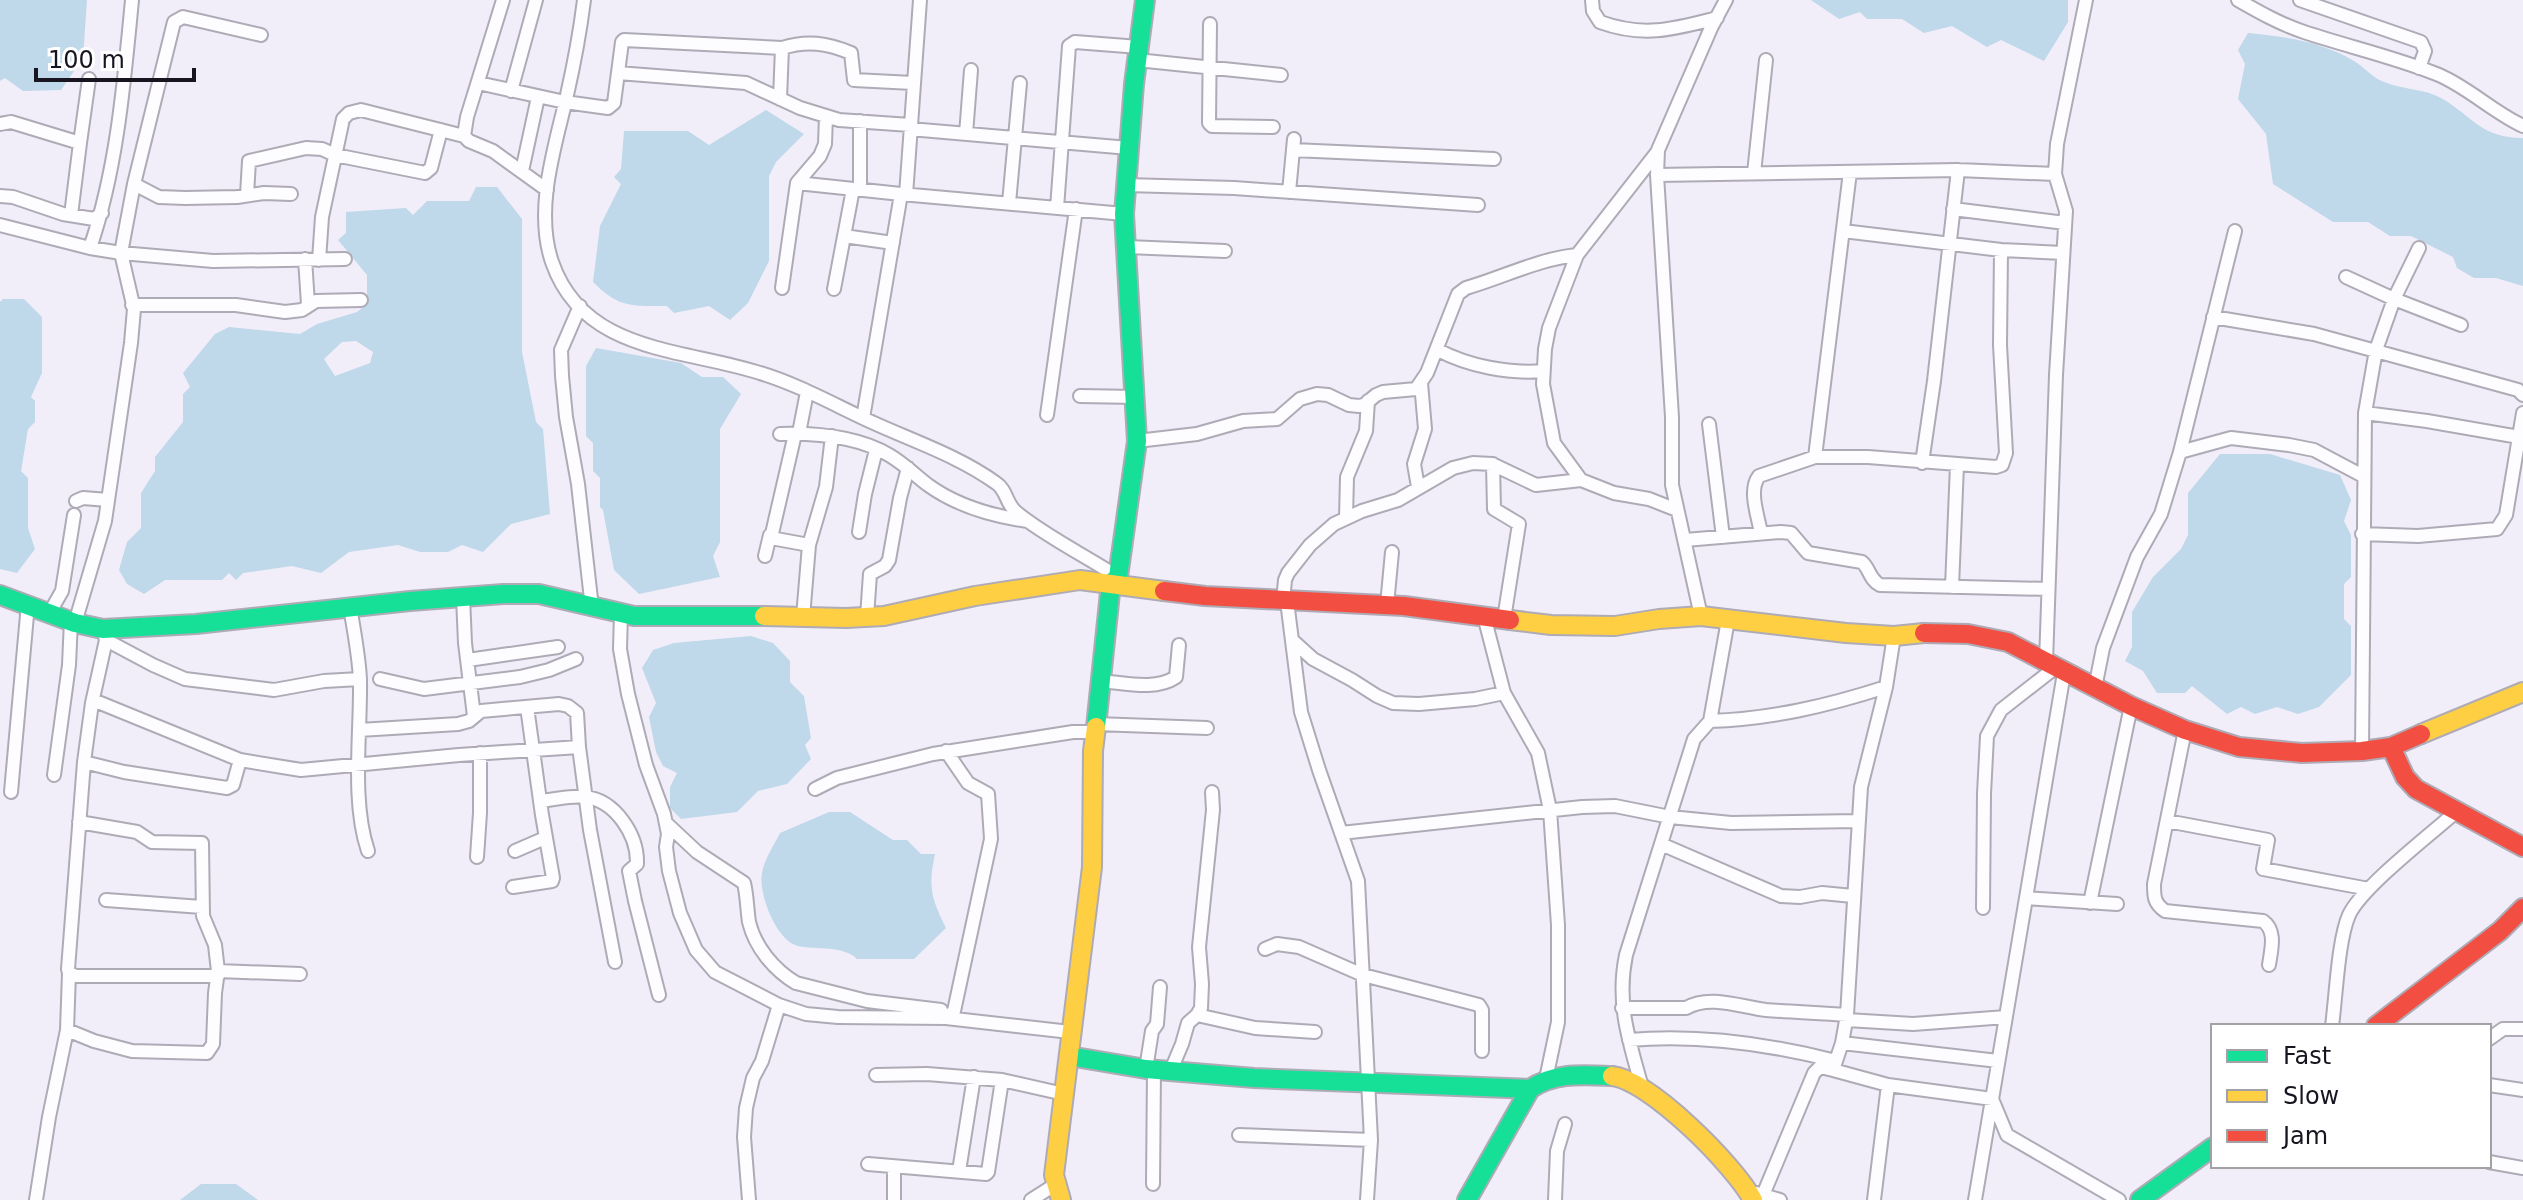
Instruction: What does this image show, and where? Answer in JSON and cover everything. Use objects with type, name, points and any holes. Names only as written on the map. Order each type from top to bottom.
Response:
[{"type":"street","points":[[90,248],[102,213],[124,82],[132,0]]},
{"type":"street","points":[[464,136],[503,0]]},
{"type":"street","points":[[511,91],[536,0]]},
{"type":"street","points":[[584,0],[578,47],[547,190],[546,224],[551,260],[564,289],[592,319],[622,338],[669,353],[760,373],[958,461],[998,484],[1013,510],[1115,580]]},
{"type":"street","points":[[863,418],[904,194],[920,0]]},
{"type":"street","points":[[1031,1200],[1059,1192],[1054,1175],[1092,867],[1096,728],[1137,441],[1124,214],[1145,0]]},
{"type":"street","points":[[1592,0],[1593,11],[1600,22],[1634,31],[1671,29],[1717,18]]},
{"type":"street","points":[[1581,480],[1554,443],[1543,371],[1549,328],[1577,255],[1658,150],[1726,0]]},
{"type":"street","points":[[1975,1200],[2026,898],[2056,667],[2048,589],[2065,223],[2062,193],[2055,174],[2057,144],[2086,0]]},
{"type":"street","points":[[2238,0],[2275,21],[2304,32],[2442,77],[2503,117],[2523,126]]},
{"type":"street","points":[[2300,0],[2421,42],[2425,51],[2419,68]]},
{"type":"street","points":[[54,775],[73,621],[105,521],[129,357],[134,309],[121,253],[134,184],[174,22],[183,17],[261,35]]},
{"type":"street","points":[[1210,24],[1209,123],[1212,126],[1273,127]]},
{"type":"street","points":[[478,83],[565,102],[612,107],[624,40],[782,48],[797,43],[824,44],[851,53],[853,78],[856,81],[913,83]]},
{"type":"street","points":[[1057,208],[1069,46],[1075,42],[1208,68],[1281,75]]},
{"type":"street","points":[[780,99],[782,48]]},
{"type":"street","points":[[1754,173],[1766,60]]},
{"type":"street","points":[[966,134],[971,70]]},
{"type":"street","points":[[618,73],[746,83],[826,116],[860,121],[1129,148]]},
{"type":"street","points":[[71,215],[89,79]]},
{"type":"street","points":[[1009,203],[1020,83]]},
{"type":"street","points":[[522,171],[538,97]]},
{"type":"street","points":[[308,304],[312,259],[343,119],[349,113],[356,110],[464,136],[493,151],[547,190]]},
{"type":"street","points":[[782,288],[797,183],[820,156],[825,144],[826,116]]},
{"type":"street","points":[[834,289],[856,190],[860,121]]},
{"type":"street","points":[[0,124],[11,122],[80,143]]},
{"type":"street","points":[[247,195],[248,162],[306,148],[425,173],[431,168],[441,130]]},
{"type":"street","points":[[1289,192],[1294,144],[1494,159]]},
{"type":"street","points":[[1658,150],[1672,417],[1672,485],[1701,616]]},
{"type":"street","points":[[1657,175],[1958,170],[2055,174]]},
{"type":"street","points":[[1922,463],[1958,170]]},
{"type":"street","points":[[1815,457],[1850,172]]},
{"type":"street","points":[[797,183],[1124,214]]},
{"type":"street","points":[[134,184],[159,197],[291,194]]},
{"type":"street","points":[[1126,185],[1478,205]]},
{"type":"street","points":[[0,196],[94,219],[102,213]]},
{"type":"street","points":[[1047,415],[1076,209]]},
{"type":"street","points":[[1953,209],[2065,223]]},
{"type":"street","points":[[0,225],[121,253],[213,261],[345,259]]},
{"type":"street","points":[[1843,231],[2001,250],[2063,253]]},
{"type":"street","points":[[2095,688],[2103,648],[2137,557],[2161,514],[2180,452],[2235,231]]},
{"type":"street","points":[[844,236],[893,243]]},
{"type":"street","points":[[1127,247],[1225,251]]},
{"type":"street","points":[[2362,751],[2365,413],[2376,350],[2394,299],[2419,248]]},
{"type":"street","points":[[1761,533],[1754,482],[1759,476],[1815,457],[2002,465],[2001,250]]},
{"type":"street","points":[[1137,441],[1197,434],[1243,421],[1277,419],[1300,399],[1317,394],[1359,406],[1383,392],[1416,389],[1438,350],[1458,294],[1466,288],[1555,257],[1577,255]]},
{"type":"street","points":[[2346,277],[2461,325]]},
{"type":"street","points":[[132,305],[236,305],[285,312],[302,310],[316,301],[361,300]]},
{"type":"street","points":[[580,306],[561,350],[562,376],[592,608]]},
{"type":"street","points":[[2213,317],[2314,334],[2518,390],[2523,395]]},
{"type":"street","points":[[1438,350],[1491,367],[1543,371]]},
{"type":"street","points":[[1418,487],[1414,464],[1425,429],[1421,383]]},
{"type":"street","points":[[765,556],[807,392]]},
{"type":"street","points":[[1080,396],[1136,397]]},
{"type":"street","points":[[1346,518],[1347,477],[1366,431],[1368,401]]},
{"type":"street","points":[[2365,413],[2519,437]]},
{"type":"street","points":[[2362,534],[2418,536],[2497,529],[2506,515],[2523,413]]},
{"type":"street","points":[[1709,424],[1723,537]]},
{"type":"street","points":[[780,434],[832,436],[886,453],[929,486],[962,503],[992,516],[1030,521]]},
{"type":"street","points":[[803,617],[809,545],[826,487],[832,436]]},
{"type":"street","points":[[2180,452],[2231,438],[2289,445],[2314,450],[2363,476]]},
{"type":"street","points":[[859,532],[876,450]]},
{"type":"street","points":[[1367,1200],[1371,1140],[1358,881],[1301,712],[1285,601],[1285,580],[1296,562],[1323,533],[1346,518],[1398,500],[1453,468],[1473,463],[1493,464],[1536,485],[1581,480],[1614,493],[1649,499],[1677,510]]},
{"type":"street","points":[[1493,464],[1494,509],[1519,524],[1504,619]]},
{"type":"street","points":[[1952,587],[1957,465]]},
{"type":"street","points":[[867,617],[870,574],[885,566],[889,560],[908,468]]},
{"type":"street","points":[[76,501],[83,498],[108,500]]},
{"type":"street","points":[[50,612],[62,591],[74,515]]},
{"type":"street","points":[[1685,540],[1791,533],[1808,553],[1862,562],[1871,579],[1880,585],[2048,589]]},
{"type":"street","points":[[770,535],[772,539],[809,545]]},
{"type":"street","points":[[1387,605],[1392,552]]},
{"type":"street","points":[[105,634],[350,607],[539,594],[634,616],[867,617],[1051,583],[1115,580],[1149,590],[1285,601],[1387,605],[1583,627],[1701,616],[1846,633],[1894,636],[1931,632],[1968,634],[2008,642],[2131,706],[2185,730],[2239,747],[2302,753],[2391,747],[2523,692]]},
{"type":"street","points":[[0,595],[105,634],[153,665],[185,679],[274,690],[324,681],[360,679]]},
{"type":"street","points":[[463,597],[474,716]]},
{"type":"street","points":[[11,792],[28,604]]},
{"type":"street","points":[[350,607],[360,679],[358,789],[361,830],[368,851]]},
{"type":"street","points":[[621,613],[620,649],[628,694],[646,765],[666,823],[669,871],[680,913],[696,950],[715,972],[779,1005],[806,1014],[838,1017],[950,1015]]},
{"type":"street","points":[[1467,1200],[1538,1084],[1558,1022],[1558,925],[1550,810],[1538,753],[1504,693],[1484,616]]},
{"type":"street","points":[[1642,1087],[1622,1008],[1621,978],[1694,739],[1710,721],[1728,620]]},
{"type":"street","points":[[36,1200],[67,1030],[67,964],[84,762],[105,634]]},
{"type":"street","points":[[1834,1066],[1847,1017],[1863,775],[1886,687],[1894,636]]},
{"type":"street","points":[[1292,640],[1313,659],[1393,703],[1440,702],[1504,693]]},
{"type":"street","points":[[1101,681],[1157,686],[1168,683],[1176,677],[1179,645]]},
{"type":"street","points":[[468,660],[558,647]]},
{"type":"street","points":[[380,679],[424,689],[520,677],[576,659]]},
{"type":"street","points":[[1983,908],[1987,736],[2001,710],[2056,667]]},
{"type":"street","points":[[1710,721],[1782,715],[1886,687]]},
{"type":"street","points":[[93,700],[240,760],[301,770],[579,747]]},
{"type":"street","points":[[359,730],[458,724],[469,721],[481,711],[559,704],[574,709],[615,962]]},
{"type":"street","points":[[2090,903],[2131,706]]},
{"type":"street","points":[[513,887],[552,881],[553,878],[527,707]]},
{"type":"street","points":[[815,789],[837,778],[946,751],[1096,728],[1207,728]]},
{"type":"street","points":[[2185,730],[2154,884],[2154,898],[2165,911],[2263,921],[2270,926],[2273,934],[2269,965]]},
{"type":"street","points":[[2391,747],[2405,777],[2416,789],[2523,847]]},
{"type":"street","points":[[946,751],[968,783],[988,794],[991,822],[991,839],[978,909],[950,1015]]},
{"type":"street","points":[[477,857],[480,753]]},
{"type":"street","points":[[84,762],[124,772],[227,788],[233,785],[240,760]]},
{"type":"street","points":[[1157,1070],[1182,1044],[1188,1023],[1201,1008],[1199,947],[1213,810],[1212,792]]},
{"type":"street","points":[[540,801],[586,797],[614,808],[628,830],[638,858],[637,864],[629,871],[659,995]]},
{"type":"street","points":[[1341,833],[1615,806],[1670,817],[1731,823],[1858,821]]},
{"type":"street","points":[[2332,1024],[2344,934],[2350,913],[2369,889],[2457,811]]},
{"type":"street","points":[[2167,821],[2268,840],[2263,869],[2369,889]]},
{"type":"street","points":[[67,1030],[132,1051],[207,1053],[213,1044],[218,973],[215,945],[204,923],[201,843],[152,842],[137,832],[79,822]]},
{"type":"street","points":[[666,823],[697,852],[744,883],[749,922],[755,940],[787,978],[796,983],[867,1001],[1070,1032]]},
{"type":"street","points":[[515,851],[545,838]]},
{"type":"street","points":[[1661,844],[1781,896],[1822,893],[1853,896]]},
{"type":"street","points":[[2026,898],[2117,904]]},
{"type":"street","points":[[106,900],[202,907]]},
{"type":"street","points":[[2379,1024],[2500,931],[2523,908]]},
{"type":"street","points":[[2397,1024],[2523,924]]},
{"type":"street","points":[[1265,949],[1277,944],[1299,947],[1363,975],[1479,1005],[1482,1010],[1482,1051]]},
{"type":"street","points":[[69,973],[76,976],[300,974]]},
{"type":"street","points":[[1153,1184],[1157,1070],[1152,1031],[1157,1024],[1160,987]]},
{"type":"street","points":[[1622,1008],[1686,1008],[1694,1003],[1706,1002],[1913,1024],[2006,1017]]},
{"type":"street","points":[[749,1200],[744,1137],[746,1108],[753,1078],[762,1061],[779,1005]]},
{"type":"street","points":[[1197,1015],[1255,1028],[1315,1032]]},
{"type":"street","points":[[2491,1038],[2503,1029],[2523,1029]]},
{"type":"street","points":[[1629,1040],[1697,1037],[1804,1053],[1888,1085],[1992,1099]]},
{"type":"street","points":[[1842,1043],[1998,1061]]},
{"type":"street","points":[[1069,1056],[1157,1070],[1254,1078],[1538,1084],[1612,1075],[1627,1078],[1642,1087],[1706,1144],[1756,1195],[1780,1200]]},
{"type":"street","points":[[1756,1195],[1814,1073],[1820,1067],[1834,1066]]},
{"type":"street","points":[[876,1075],[974,1077],[1064,1094]]},
{"type":"street","points":[[959,1171],[974,1077]]},
{"type":"street","points":[[868,1164],[986,1174],[1002,1080]]},
{"type":"street","points":[[1874,1200],[1888,1085]]},
{"type":"street","points":[[2491,1085],[2523,1090]]},
{"type":"street","points":[[1992,1099],[2007,1135],[2119,1200]]},
{"type":"street","points":[[1555,1200],[1557,1151],[1565,1124]]},
{"type":"street","points":[[1239,1135],[1371,1140]]},
{"type":"street","points":[[2140,1200],[2211,1148]]},
{"type":"street","points":[[2161,1200],[2211,1162]]},
{"type":"street","points":[[2491,1162],[2523,1168]]},
{"type":"street","points":[[894,1167],[894,1200]]},
{"type":"water","points":[[0,0],[87,0],[83,58],[61,90],[23,91],[5,78],[0,81]]},
{"type":"water","points":[[1811,0],[2068,0],[2068,22],[2044,61],[2001,40],[1987,47],[1952,26],[1924,33],[1902,19],[1867,19],[1860,12],[1839,19]]},
{"type":"water","points":[[2248,33],[2316,44],[2354,61],[2384,82],[2443,99],[2488,131],[2523,138],[2523,286],[2496,278],[2474,278],[2457,268],[2453,257],[2411,236],[2390,236],[2368,222],[2333,222],[2273,184],[2266,134],[2238,99],[2245,64],[2238,50]]},
{"type":"water","points":[[766,110],[804,134],[776,162],[769,176],[769,261],[748,303],[730,320],[709,306],[674,313],[667,306],[618,301],[593,282],[600,226],[621,184],[614,177],[621,169],[624,131],[688,131],[709,145]]},
{"type":"water","points":[[476,187],[497,187],[522,219],[522,352],[536,422],[543,429],[550,514],[511,524],[483,552],[462,545],[448,552],[420,552],[398,545],[349,552],[321,573],[292,566],[243,573],[236,580],[229,573],[222,580],[165,580],[144,594],[127,584],[119,570],[127,542],[141,528],[141,493],[155,471],[155,457],[183,422],[183,394],[190,387],[183,373],[215,334],[229,327],[300,334],[317,324],[357,312],[367,304],[367,275],[338,240],[346,233],[346,212],[406,208],[413,215],[427,201],[469,201]],"holes":[[[356,341],[373,352],[370,363],[335,376],[324,359],[342,342]]]},
{"type":"water","points":[[3,299],[24,299],[42,317],[42,373],[31,397],[35,401],[35,422],[28,429],[21,471],[28,478],[28,528],[35,549],[17,573],[0,569],[0,302]]},
{"type":"water","points":[[596,348],[681,363],[702,377],[723,377],[741,394],[720,429],[720,542],[713,556],[720,577],[639,594],[614,570],[600,507],[600,478],[593,471],[593,443],[586,436],[586,366]]},
{"type":"water","points":[[2220,454],[2270,454],[2340,475],[2351,500],[2344,521],[2351,535],[2351,577],[2344,584],[2344,619],[2351,626],[2351,675],[2319,707],[2298,714],[2277,707],[2255,714],[2241,707],[2227,714],[2192,686],[2185,693],[2157,693],[2143,671],[2125,661],[2132,647],[2132,612],[2153,577],[2181,549],[2188,535],[2188,493]]},
{"type":"water","points":[[751,636],[773,643],[790,661],[790,682],[804,696],[811,738],[805,745],[811,759],[787,784],[758,791],[737,812],[681,819],[670,808],[670,787],[677,773],[663,766],[656,752],[649,717],[656,703],[642,668],[653,650],[674,643]]},
{"type":"water","points":[[829,812],[850,812],[893,840],[907,840],[921,854],[935,854],[932,892],[946,928],[914,959],[857,959],[837,950],[798,946],[790,942],[776,926],[761,882],[767,858],[780,833]]},
{"type":"water","points":[[201,1184],[236,1184],[258,1200],[180,1200]]},
{"type":"traffic: fast","points":[[1096,727],[1111,583],[1118,577],[1137,441],[1124,214],[1134,84],[1145,0]]},
{"type":"traffic: fast","points":[[0,595],[75,623],[103,629],[196,624],[503,594],[539,594],[634,616],[764,616]]},
{"type":"traffic: fast","points":[[1069,1056],[1146,1069],[1254,1078],[1530,1089],[1559,1077],[1612,1076]]},
{"type":"traffic: fast","points":[[1467,1200],[1530,1089]]},
{"type":"traffic: fast","points":[[2140,1200],[2211,1148]]},
{"type":"traffic: slow","points":[[764,616],[884,616],[975,596],[1080,580],[1164,591]]},
{"type":"traffic: slow","points":[[1510,620],[1551,625],[1615,626],[1701,616],[1846,633],[1894,636],[1924,633]]},
{"type":"traffic: slow","points":[[2421,734],[2523,692]]},
{"type":"traffic: slow","points":[[1061,1200],[1054,1175],[1092,867],[1096,727]]},
{"type":"traffic: slow","points":[[1612,1076],[1648,1092],[1669,1108],[1729,1167],[1753,1200]]},
{"type":"traffic: jam","points":[[1164,591],[1205,596],[1404,606],[1510,620]]},
{"type":"traffic: jam","points":[[1924,633],[1968,634],[2008,642],[2131,706],[2185,730],[2239,747],[2302,753],[2362,751],[2391,747],[2421,734]]},
{"type":"traffic: jam","points":[[2391,747],[2405,777],[2416,789],[2523,847]]},
{"type":"traffic: jam","points":[[2379,1024],[2500,931],[2523,908]]}]
